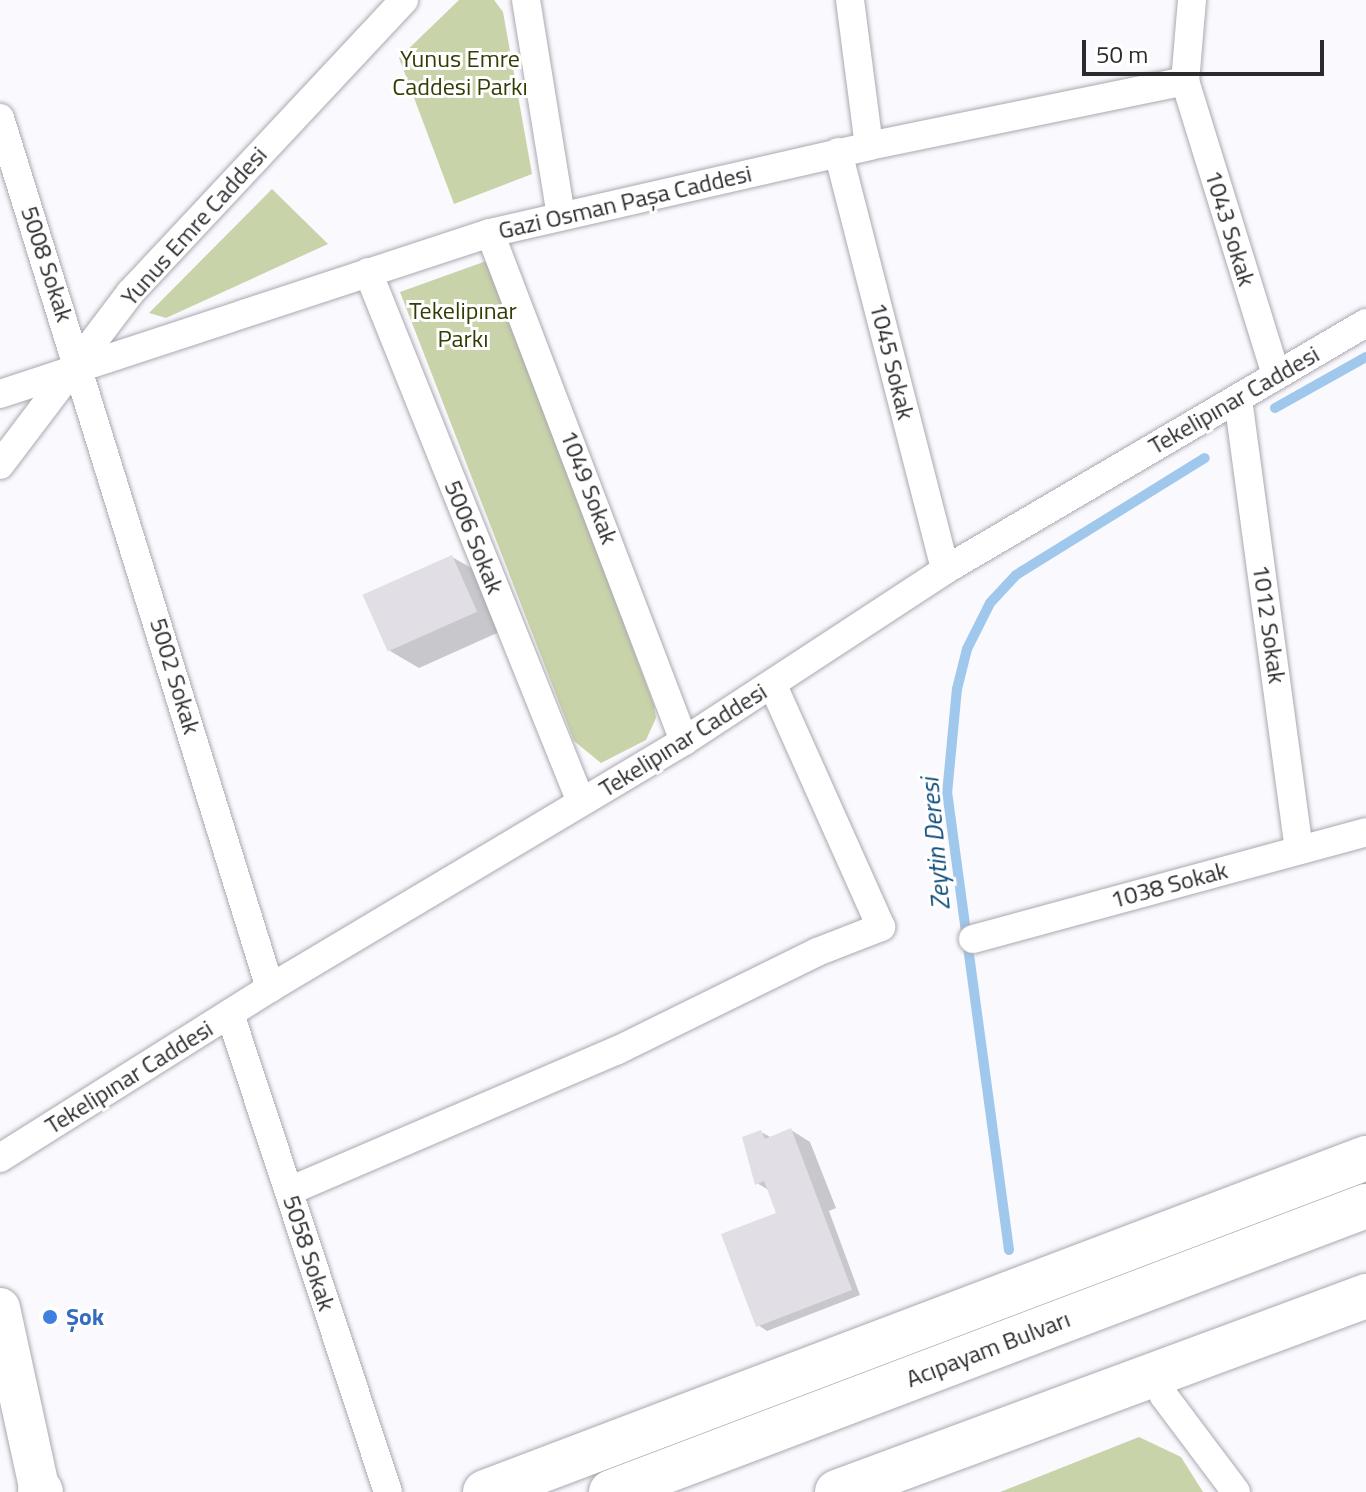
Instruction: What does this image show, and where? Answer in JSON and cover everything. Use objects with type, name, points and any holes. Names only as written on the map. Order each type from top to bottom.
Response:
[{"type":"main road","points":[[485,1492],[1366,1158]]},
{"type":"main road","name":"Acıpayam Bulvarı","points":[[611,1492],[1366,1206]]},
{"type":"main road","points":[[837,1492],[918,1478],[1158,1376],[1366,1296]]},
{"type":"street","name":"Yunus Emre Caddesi","points":[[0,465],[80,364],[130,293],[404,0]]},
{"type":"street","points":[[526,0],[561,216]]},
{"type":"street","points":[[850,0],[869,146]]},
{"type":"street","points":[[1185,81],[1192,0]]},
{"type":"street","name":"Gazi Osman Paşa Caddesi","points":[[0,394],[80,364],[490,233],[838,152],[1185,81]]},
{"type":"street","name":"1043 Sokak","points":[[1185,81],[1276,375]]},
{"type":"street","name":"5008 Sokak","points":[[0,118],[80,364]]},
{"type":"street","name":"1045 Sokak","points":[[838,152],[945,570]]},
{"type":"street","name":"1049 Sokak","points":[[490,233],[684,741]]},
{"type":"street","name":"5006 Sokak","points":[[368,272],[581,802]]},
{"type":"street","name":"Tekelipınar Caddesi","points":[[0,1158],[270,988],[684,741],[945,570],[1366,323]]},
{"type":"street","name":"5002 Sokak","points":[[80,364],[270,988]]},
{"type":"street","name":"1012 Sokak","points":[[1238,399],[1299,849]]},
{"type":"street","points":[[289,1191],[616,1051],[817,952],[881,927],[773,685]]},
{"type":"street","name":"1038 Sokak","points":[[973,939],[1366,832]]},
{"type":"street","name":"5058 Sokak","points":[[230,1014],[388,1492]]},
{"type":"street","points":[[0,1308],[40,1492]]},
{"type":"street","points":[[1158,1376],[1164,1396],[1236,1492]]},
{"type":"green space","name":"Yunus Emre Caddesi Parkı","points":[[459,0],[494,0],[503,12],[532,174],[454,204],[399,58]]},
{"type":"green space","points":[[272,189],[328,244],[166,318],[149,313]]},
{"type":"green space","name":"Tekelipınar Parkı","points":[[489,260],[654,705],[656,718],[646,740],[601,763],[574,741],[400,292]]},
{"type":"green space","points":[[1139,1437],[1181,1457],[1203,1492],[1000,1492]]},
{"type":"building","points":[[452,555],[477,612],[388,652],[362,595]]},
{"type":"building","points":[[791,1128],[852,1290],[756,1327],[721,1234],[776,1213],[764,1181],[755,1185],[742,1137],[761,1130],[765,1139]]},
{"type":"waterway","name":"Zeytin Deresi","points":[[1275,408],[1366,357]]},
{"type":"waterway","name":"Zeytin Deresi","points":[[1009,1250],[947,794],[957,689],[967,649],[990,603],[1016,575],[1205,458]]},
{"type":"place","name":"Şok","points":[[50,1317]]}]
